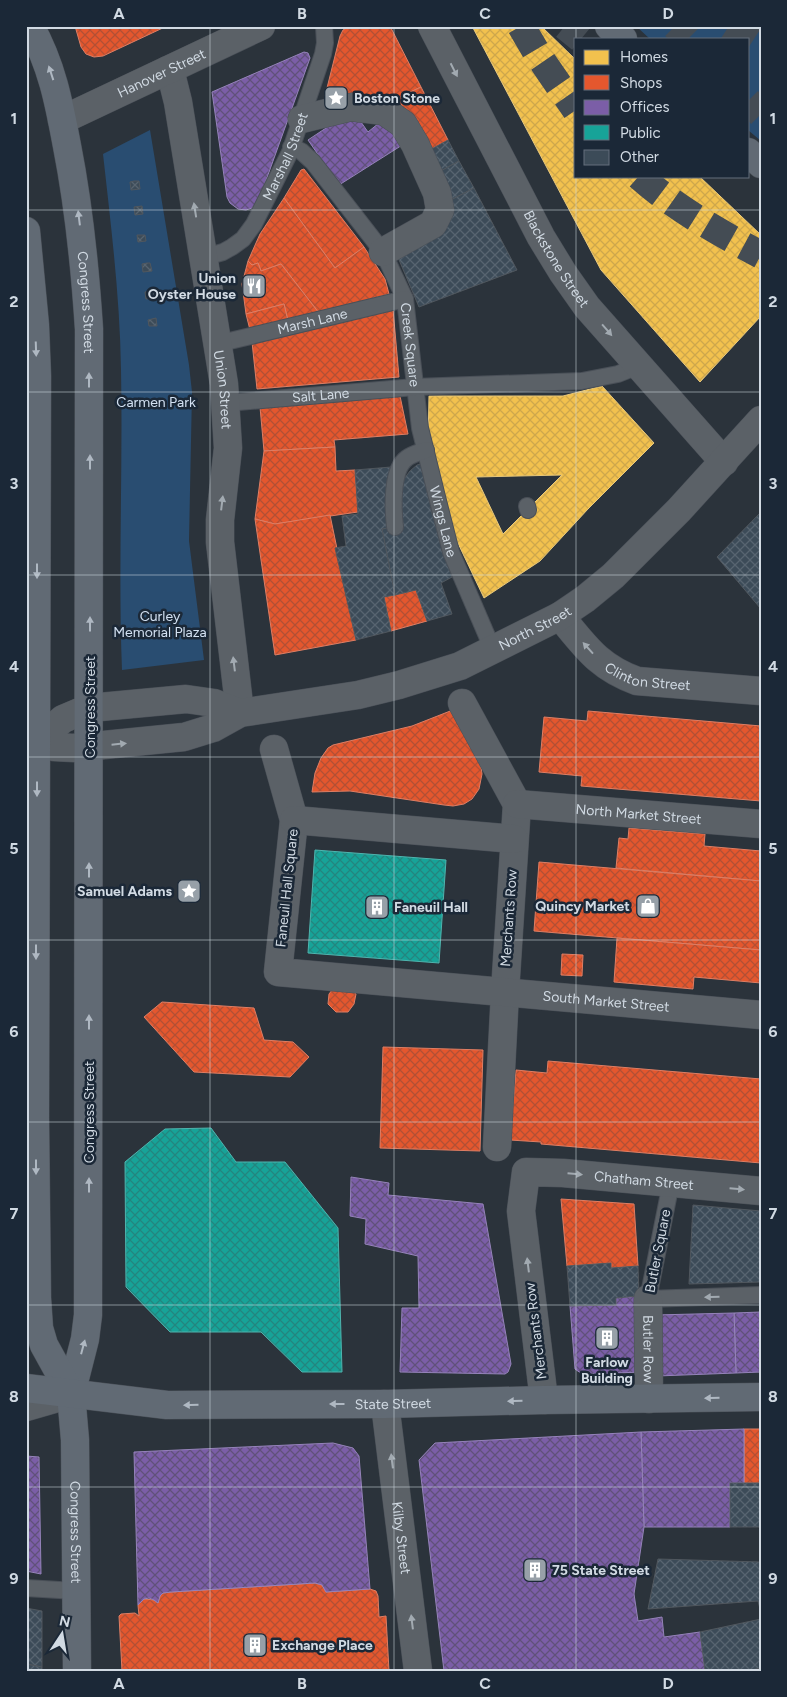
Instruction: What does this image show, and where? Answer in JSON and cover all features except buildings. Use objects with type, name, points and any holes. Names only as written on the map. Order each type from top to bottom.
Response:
[{"type":"main road","name":"Congress Street","points":[[30,26],[50,68],[57,93],[79,213],[89,329],[88,1315],[85,1339],[71,1394],[75,1440],[77,1671]]},
{"type":"main road","points":[[609,26],[621,38]]},
{"type":"main road","points":[[750,154],[761,164]]},
{"type":"main road","name":"Congress Street","points":[[26,231],[35,325],[37,376],[30,742],[38,1305],[39,1328],[44,1345],[71,1394]]},
{"type":"main road","name":"State Street","points":[[26,1388],[168,1405],[385,1404],[761,1397]]},
{"type":"street","name":"Hanover Street","points":[[62,120],[261,26]]},
{"type":"street","name":"Blackstone Street","points":[[432,26],[541,238],[563,273],[587,307],[724,462]]},
{"type":"street","name":"Union Street","points":[[168,70],[178,102],[226,403],[228,448],[220,520],[220,542],[240,713]]},
{"type":"street","points":[[302,119],[351,106],[384,111],[403,124],[415,144],[437,193],[440,210],[433,224],[383,252]]},
{"type":"street","name":"North Street","points":[[30,742],[54,747],[89,747],[184,737],[213,728],[240,713],[340,698],[399,685],[460,666],[560,616],[585,599],[613,576],[679,510],[761,420]]},
{"type":"street","name":"Clinton Street","points":[[560,616],[606,667],[636,681],[761,691]]},
{"type":"street","points":[[30,742],[63,719],[89,708],[186,699],[214,702],[240,713]]},
{"type":"street","points":[[462,703],[517,804]]},
{"type":"street","points":[[274,749],[294,820]]},
{"type":"street","name":"North Market Street","points":[[517,804],[761,824]]},
{"type":"street","name":"Merchants Row","points":[[497,1147],[517,804]]},
{"type":"street","name":"Faneuil Hall Square","points":[[452,988],[278,972],[294,820],[514,839]]},
{"type":"street","name":"South Market Street","points":[[452,988],[761,1015]]},
{"type":"street","name":"Merchants Row","points":[[526,1172],[521,1211],[544,1400]]},
{"type":"street","name":"Chatham Street","points":[[526,1172],[563,1173],[761,1191]]},
{"type":"street","name":"Butler Row","points":[[648,1299],[649,1398]]},
{"type":"street","points":[[26,1407],[71,1394]]},
{"type":"street","name":"Kilby Street","points":[[385,1404],[418,1671]]},
{"type":"lane","name":"Marshall Street","points":[[202,258],[224,252],[232,247],[247,234],[258,215],[291,147],[302,119],[323,54],[325,43],[324,26]]},
{"type":"lane","name":"Creek Square","points":[[291,147],[301,152],[313,162],[383,252],[405,298],[416,387],[582,381],[618,374],[638,366]]},
{"type":"lane","name":"Marsh Lane","points":[[218,344],[405,298]]},
{"type":"lane","name":"Salt Lane","points":[[226,403],[416,387]]},
{"type":"lane","name":"Wings Lane","points":[[416,387],[420,428],[452,552],[493,650]]},
{"type":"lane","points":[[395,527],[393,508],[397,469],[406,458],[426,450]]},
{"type":"lane","name":"Butler Square","points":[[671,1183],[648,1299],[761,1295]]},
{"type":"lane","points":[[26,1588],[76,1591]]},
{"type":"green space","points":[[636,26],[761,26],[761,141],[750,132],[750,38],[649,38]]},
{"type":"green space","name":"Carmen Park","points":[[150,130],[192,392],[189,541],[204,660],[122,670],[120,595],[120,343],[115,262],[103,154]]},
{"type":"tunnel","points":[[521,26],[538,55],[574,107]]},
{"type":"tunnel","points":[[565,26],[580,38]]},
{"type":"tunnel","points":[[675,26],[687,38]]},
{"type":"tunnel","points":[[729,26],[747,38]]},
{"type":"tunnel","points":[[750,40],[761,47]]},
{"type":"tunnel","points":[[750,103],[761,114]]},
{"type":"tunnel","points":[[641,178],[682,209],[761,255]]},
{"type":"place","name":"Boston Stone","points":[[336,98]]},
{"type":"place","name":"Union Oyster House","points":[[254,286]]},
{"type":"place","name":"Samuel Adams","points":[[189,891]]},
{"type":"place","name":"Quincy Market","points":[[648,906]]},
{"type":"place","name":"Faneuil Hall","points":[[377,907]]},
{"type":"place","name":"Farlow Building","points":[[607,1338]]},
{"type":"place","name":"75 State Street","points":[[535,1570]]},
{"type":"place","name":"Exchange Place","points":[[255,1645]]},
{"type":"park label","name":"Curley Memorial Plaza","points":[[160,624]]}]
